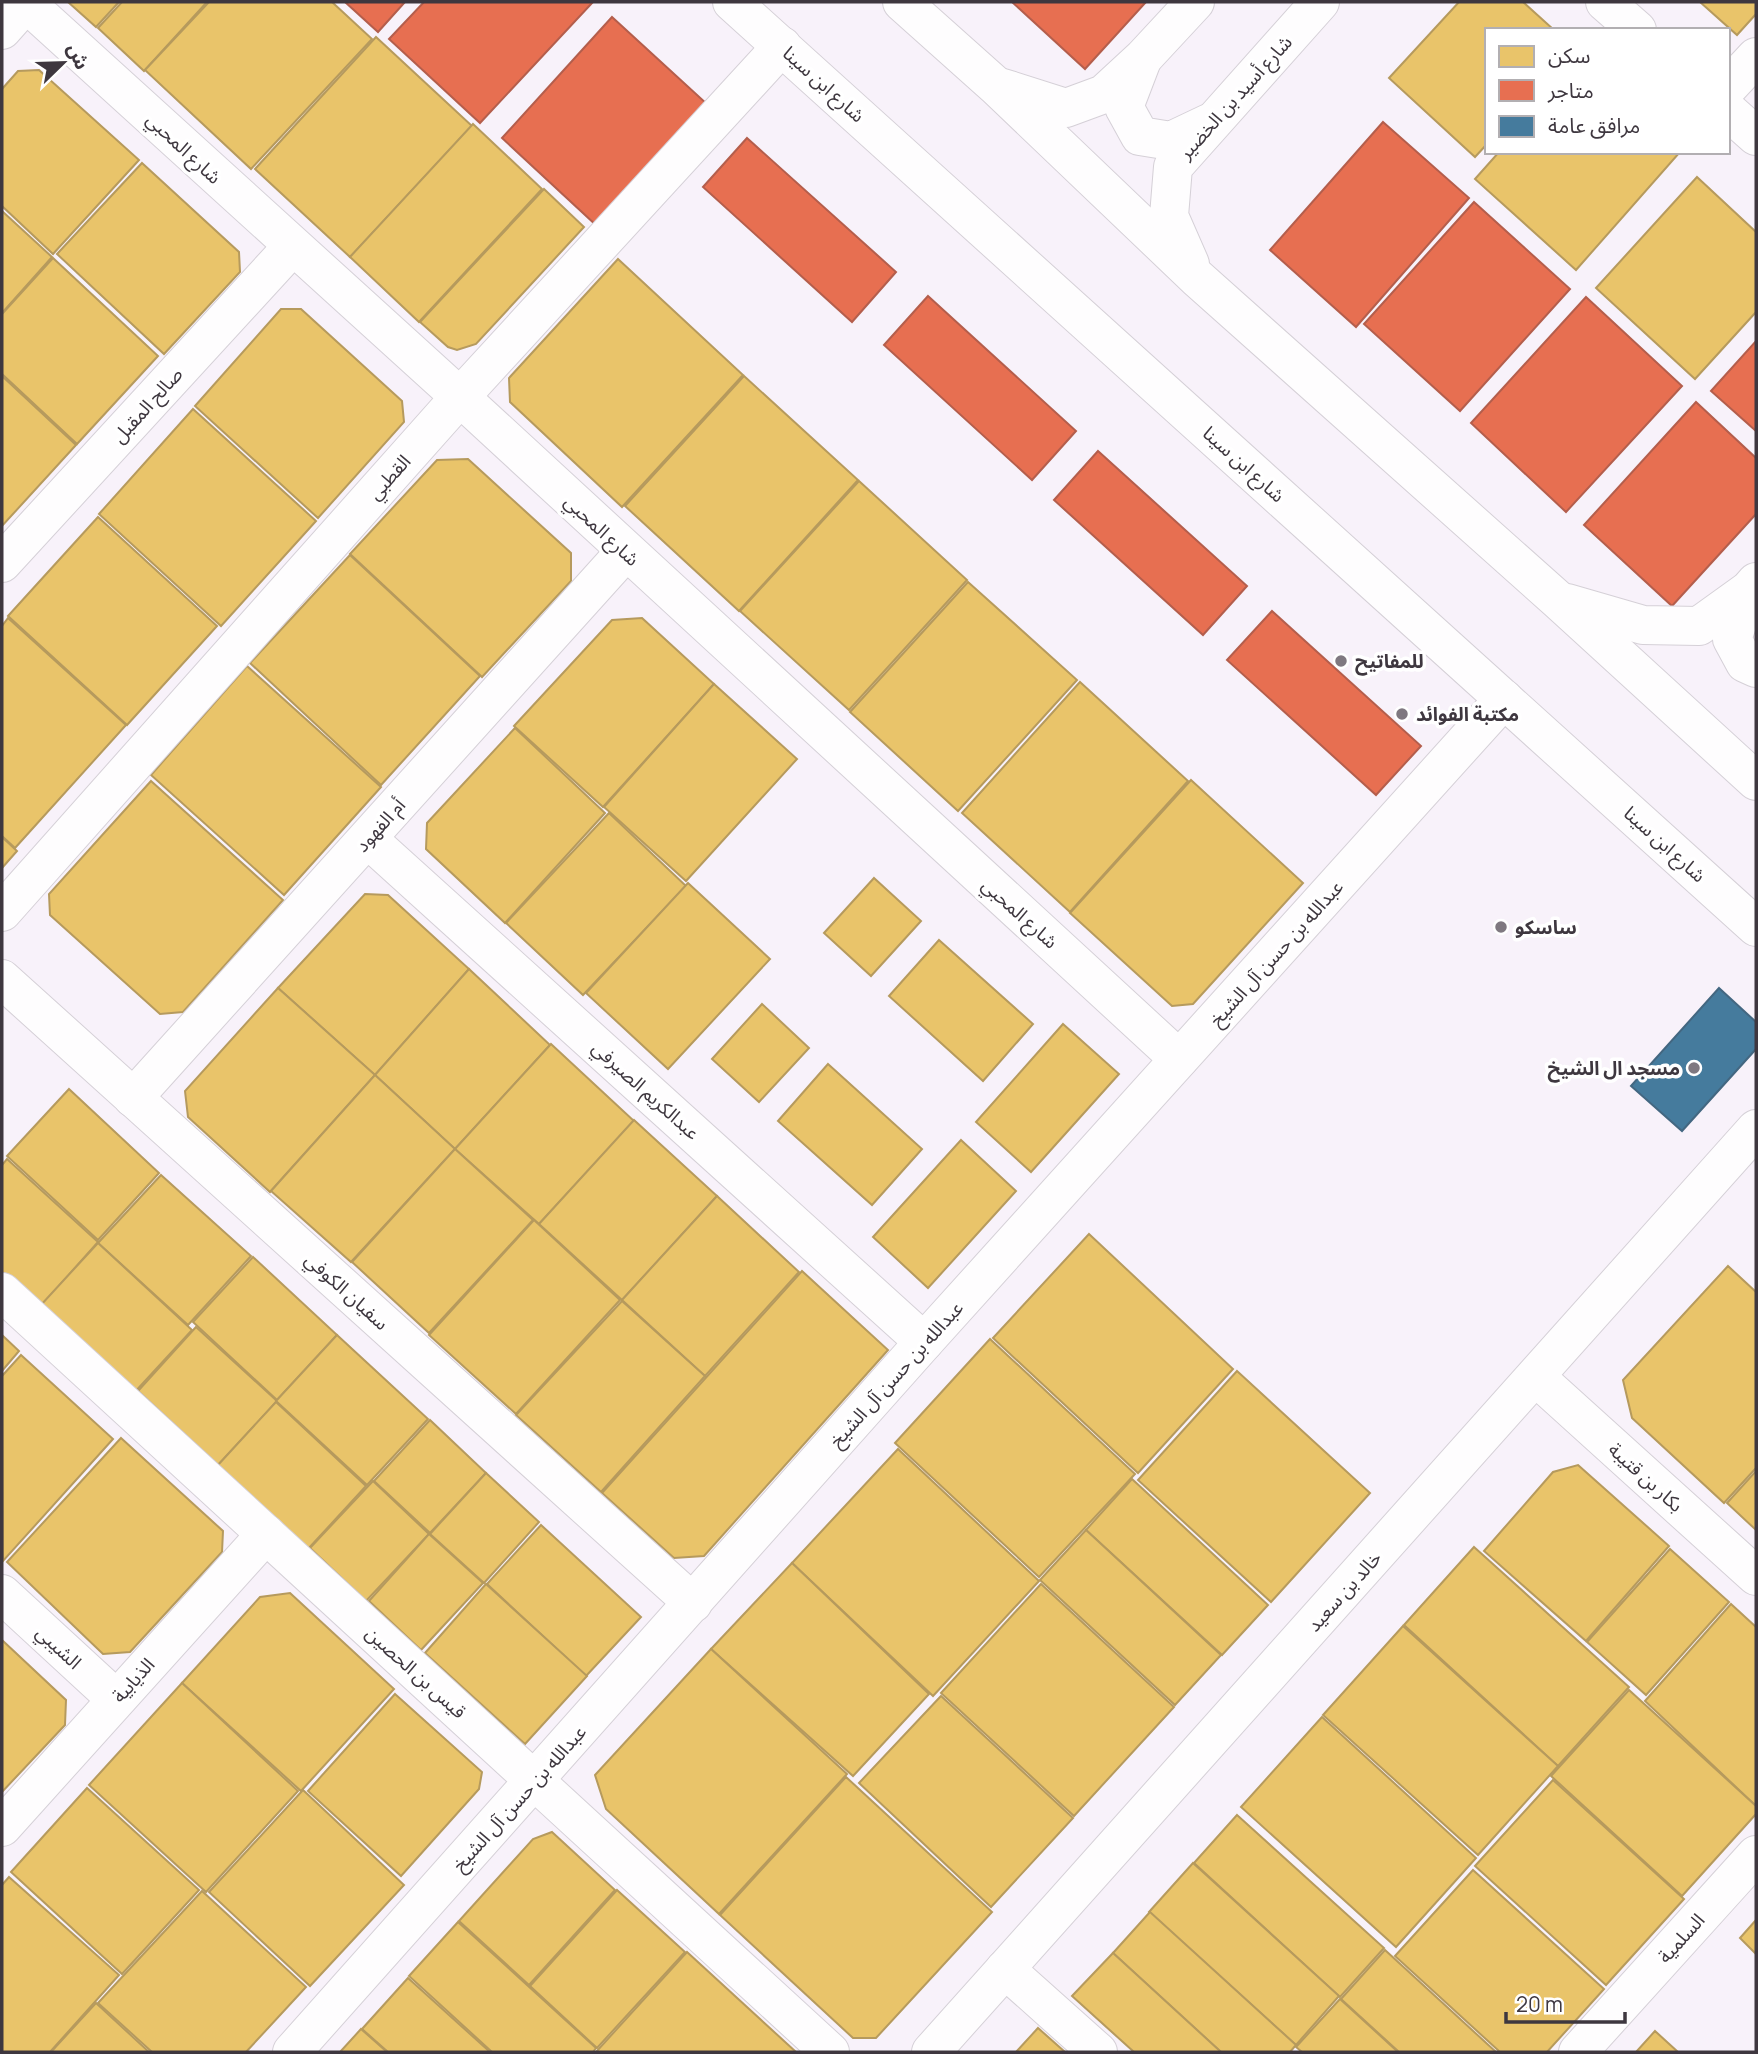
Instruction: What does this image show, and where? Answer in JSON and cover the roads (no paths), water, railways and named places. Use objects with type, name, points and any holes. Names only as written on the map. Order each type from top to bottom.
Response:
[{"type":"street","name":"شارع ابن سينا","points":[[732,2],[1756,927]]},
{"type":"street","points":[[902,2],[996,86],[1197,278],[1558,600],[1756,781]]},
{"type":"street","points":[[996,86],[1066,108],[1104,94],[1143,58],[1195,2]]},
{"type":"street","name":"شارع أسيد بن الخضير","points":[[1197,278],[1169,216],[1173,167],[1320,2]]},
{"type":"street","points":[[1605,2],[1635,28]]},
{"type":"street","name":"شارع المحبي","points":[[17,12],[292,247],[460,397],[625,552],[1180,1059]]},
{"type":"street","name":"القطبي","points":[[2,912],[460,397],[782,46]]},
{"type":"street","points":[[1730,85],[1756,57]]},
{"type":"street","points":[[1143,58],[1124,107],[1140,136],[1171,141],[1211,122]]},
{"type":"street","points":[[1730,113],[1756,136]]},
{"type":"street","name":"صالح المقبل","points":[[2,563],[292,247]]},
{"type":"street","name":"أم الفهود","points":[[134,1098],[625,552]]},
{"type":"street","points":[[1558,600],[1643,625],[1699,626],[1752,586]]},
{"type":"street","points":[[1752,586],[1732,639],[1745,663],[1756,668]]},
{"type":"street","name":"عبدالله بن حسن آل الشيخ","points":[[292,2052],[925,1342],[1504,699]]},
{"type":"street","name":"عبدالكريم الصيرفي","points":[[368,839],[925,1342]]},
{"type":"street","name":"سفيان الكوفي","points":[[2,979],[693,1602]]},
{"type":"street","name":"خالد بن سعيد","points":[[931,2052],[1756,1129]]},
{"type":"street","name":"قيس بن الحصين","points":[[2,1292],[830,2052]]},
{"type":"street","name":"بكار بن قتيبة","points":[[1536,1377],[1756,1576]]},
{"type":"street","name":"الذيابية","points":[[2,1827],[266,1534]]},
{"type":"street","name":"الشيبي","points":[[2,1594],[116,1699]]},
{"type":"street","name":"السلمية","points":[[1578,2052],[1756,1855]]},
{"type":"street","points":[[1005,1969],[1098,2052]]},
{"type":"place","name":"للمفاتيح","points":[[1341,661]]},
{"type":"place","name":"مكتبة الفوائد","points":[[1402,714]]},
{"type":"place","name":"ساسكو","points":[[1501,927]]},
{"type":"place","name":"مسجد ال الشيخ","points":[[1694,1068]]}]
